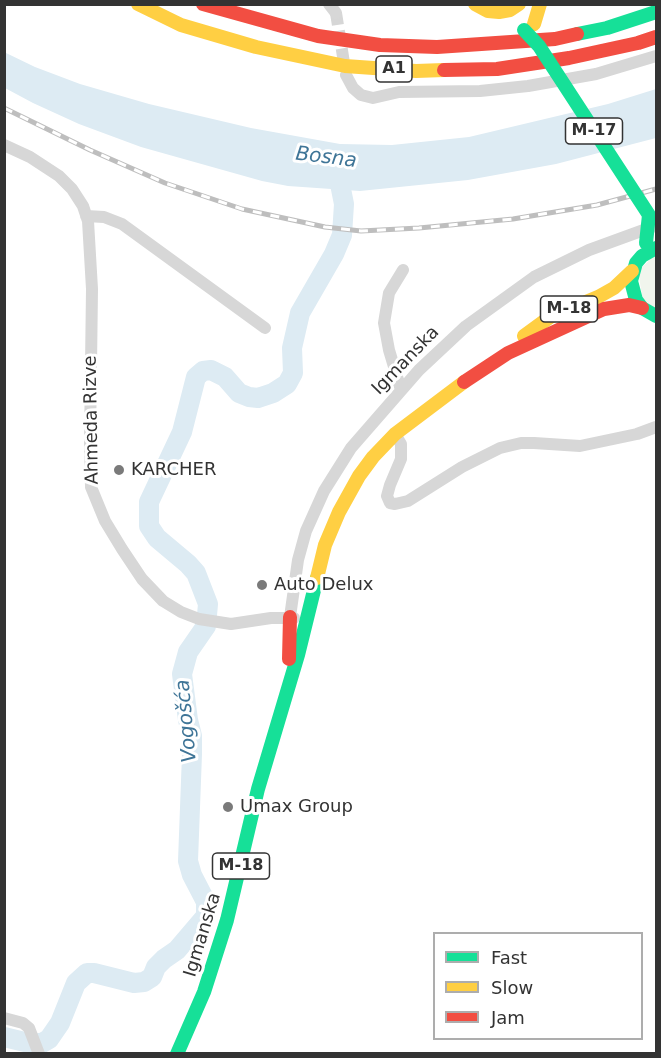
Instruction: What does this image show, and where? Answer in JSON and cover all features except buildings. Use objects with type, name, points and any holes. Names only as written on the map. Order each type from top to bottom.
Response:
[{"type":"main road","name":"A1","points":[[138,4],[181,25],[256,47],[345,66],[416,70],[497,69],[569,58],[657,37]]},
{"type":"main road","name":"A1","points":[[203,4],[318,36],[380,45],[437,47],[555,39],[607,28],[657,12]]},
{"type":"main road","points":[[475,4],[488,11],[499,12],[510,10],[519,4]]},
{"type":"main road","name":"M-17","points":[[528,4],[531,26],[539,46],[654,222]]},
{"type":"main road","points":[[499,12],[531,26],[540,4]]},
{"type":"main road","points":[[648,249],[654,222]]},
{"type":"main road","name":"M-18","points":[[508,353],[528,332],[550,317],[614,288],[632,271],[648,249]]},
{"type":"main road","points":[[632,271],[632,291],[642,308]]},
{"type":"main road","name":"M-18","points":[[289,684],[322,552],[339,512],[366,466],[395,434],[454,389],[508,353],[604,309],[629,305],[642,308],[657,316]]},
{"type":"main road","points":[[289,684],[290,617]]},
{"type":"main road","name":"Igmanska","points":[[177,1053],[204,992],[222,938],[258,789],[289,684]]},
{"type":"street","points":[[346,75],[353,88],[361,95],[373,98],[399,92],[480,91],[528,86],[596,74],[657,56]]},
{"type":"street","name":"Ahmeda Rizve","points":[[4,145],[30,157],[59,176],[72,189],[83,206],[86,216],[90,241],[92,289],[91,487],[105,521],[142,579],[164,601],[181,612],[199,619],[231,624],[290,617],[306,621]]},
{"type":"street","points":[[86,216],[104,217],[122,224],[265,328]]},
{"type":"street","name":"Igmanska","points":[[290,617],[298,560],[306,531],[324,491],[351,448],[401,390],[466,326],[534,277],[588,250],[654,222]]},
{"type":"street","points":[[401,390],[384,323],[389,293],[403,270]]},
{"type":"street","points":[[395,434],[401,444],[401,459],[387,496],[390,503],[394,504],[408,501],[462,467],[500,448],[521,443],[580,446],[657,427]]},
{"type":"street","points":[[4,1018],[22,1023],[32,1032],[39,1052]]},
{"type":"shaded area","points":[[656,254],[656,310],[643,301],[638,271]]},
{"type":"water","name":"Bosna","points":[[4,52],[80,84],[149,104],[251,128],[340,144],[392,145],[469,137],[608,104],[656,89],[656,138],[556,164],[468,180],[360,191],[288,186],[262,181],[141,147],[79,124],[33,103],[5,88]]},
{"type":"waterway","name":"Vogošća","points":[[4,1037],[29,1043],[42,1043],[49,1039],[60,1023],[76,983],[87,973],[134,983],[144,982],[152,977],[156,967],[177,950],[206,916],[206,902],[192,875],[188,861],[192,736],[182,674],[188,652],[206,626],[208,604],[196,573],[157,538],[149,526],[149,502],[182,432],[196,377],[203,371],[211,370],[225,377],[239,393],[249,397],[258,398],[273,393],[287,384],[293,373],[292,348],[300,313],[334,254],[342,235],[344,204],[336,164]]},
{"type":"tunnel","points":[[336,13],[345,69]]},
{"type":"railway","points":[[4,108],[165,183],[242,209],[325,227],[361,231],[513,219],[597,205],[656,189]]},
{"type":"traffic: fast","points":[[577,34],[607,28],[656,12]]},
{"type":"traffic: fast","points":[[524,30],[539,46],[649,215],[646,243]]},
{"type":"traffic: fast","points":[[656,248],[642,256],[636,263],[631,281],[636,300],[642,308],[656,316]]},
{"type":"traffic: fast","points":[[177,1054],[204,992],[227,920],[258,789],[298,655],[317,578]]},
{"type":"traffic: slow","points":[[138,4],[181,25],[256,47],[345,66],[416,71],[444,70]]},
{"type":"traffic: slow","points":[[475,4],[488,11],[499,12],[510,10],[519,4]]},
{"type":"traffic: slow","points":[[534,24],[540,4]]},
{"type":"traffic: slow","points":[[524,336],[550,317],[614,288],[632,271]]},
{"type":"traffic: slow","points":[[317,578],[325,545],[339,512],[359,476],[373,457],[395,434],[464,382]]},
{"type":"traffic: jam","points":[[203,4],[318,36],[380,45],[437,47],[555,39],[577,34]]},
{"type":"traffic: jam","points":[[444,70],[497,69],[569,58],[656,37]]},
{"type":"traffic: jam","points":[[464,382],[508,353],[604,309],[629,305],[642,308]]},
{"type":"traffic: jam","points":[[289,659],[290,617]]},
{"type":"place","name":"KARCHER","points":[[119,470]]},
{"type":"place","name":"Auto Delux","points":[[262,585]]},
{"type":"place","name":"Umax Group","points":[[228,807]]}]
